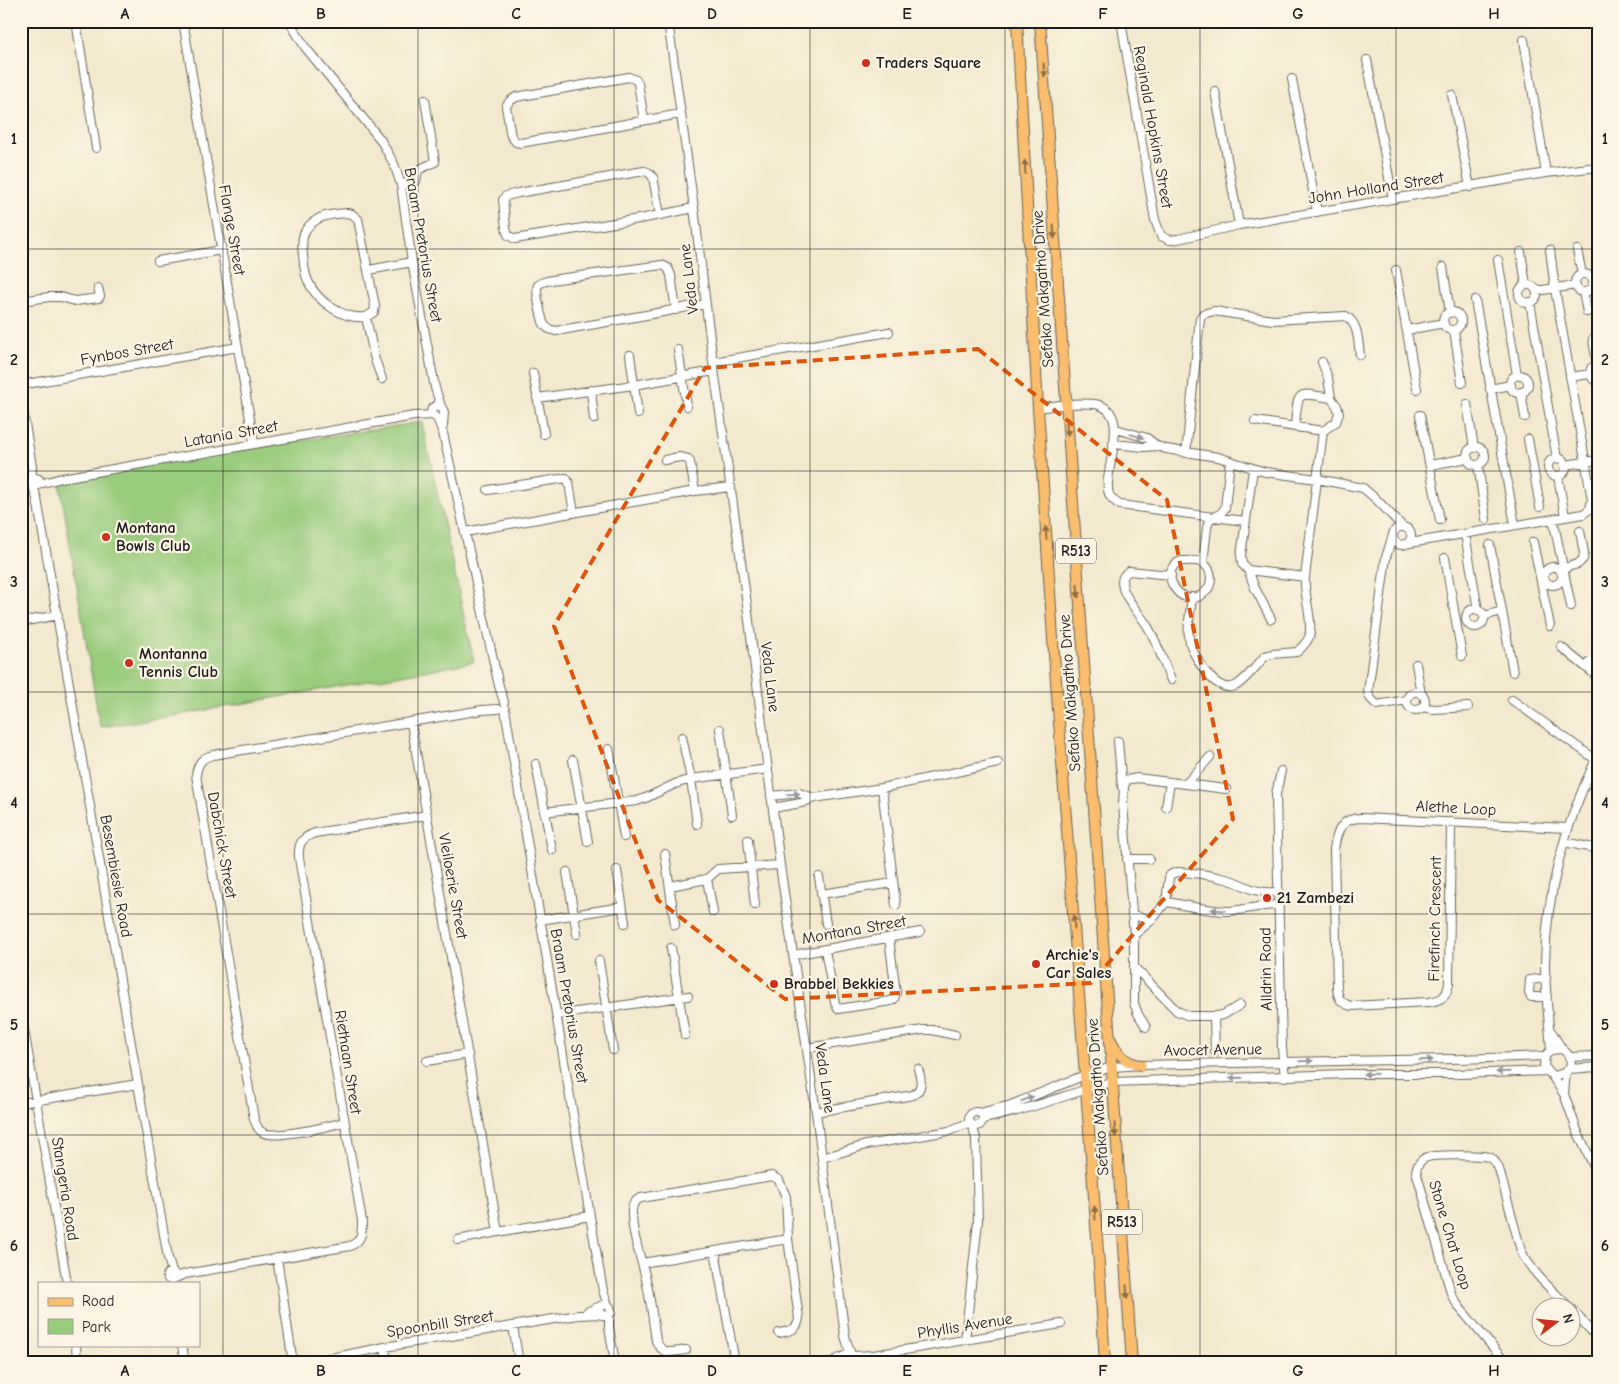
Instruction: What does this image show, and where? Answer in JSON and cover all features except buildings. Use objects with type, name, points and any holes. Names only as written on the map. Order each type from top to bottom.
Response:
[{"type":"main road","name":"Sefako Makgatho Drive","points":[[1017,21],[1038,408],[1105,1363]]},
{"type":"main road","name":"Sefako Makgatho Drive","points":[[1040,21],[1132,1363]]},
{"type":"main road","points":[[1108,1027],[1111,1041],[1121,1056],[1134,1064],[1142,1065]]},
{"type":"street","points":[[76,21],[96,148]]},
{"type":"street","name":"Flange Street","points":[[183,21],[254,443]]},
{"type":"street","name":"Braam Pretorius Street","points":[[289,21],[305,47],[384,145],[394,164],[401,186],[412,262],[435,388],[436,412],[443,433],[499,686],[501,706],[507,725],[603,1291],[604,1311]]},
{"type":"street","name":"Veda Lane","points":[[668,21],[780,865],[849,1359]]},
{"type":"street","name":"Reginald Hopkins Street","points":[[1121,21],[1155,220],[1161,236]]},
{"type":"street","points":[[1595,21],[1598,38]]},
{"type":"street","points":[[1524,40],[1546,173]]},
{"type":"street","points":[[1367,60],[1393,199]]},
{"type":"street","points":[[644,120],[638,83],[629,77],[516,97],[506,106],[511,136],[516,142],[680,114]]},
{"type":"street","points":[[1292,79],[1317,212]]},
{"type":"street","points":[[1215,91],[1239,225]]},
{"type":"street","points":[[1452,94],[1470,187]]},
{"type":"street","points":[[401,186],[416,181],[418,170],[435,162],[425,100]]},
{"type":"street","name":"John Holland Street","points":[[1161,236],[1170,240],[1178,240],[1239,225],[1546,173],[1598,167]]},
{"type":"street","points":[[660,216],[653,177],[644,171],[518,192],[506,196],[503,200],[508,235],[515,239],[660,216],[694,208]]},
{"type":"street","points":[[344,213],[352,214],[358,219],[369,270],[375,306],[374,312],[366,318],[352,317],[334,309],[324,302],[313,290],[306,275],[302,240],[304,232],[322,216],[344,213]]},
{"type":"street","points":[[158,261],[222,250]]},
{"type":"street","points":[[1114,444],[1144,447],[1157,446],[1186,453],[1218,457],[1253,468],[1363,488],[1393,516],[1397,531],[1394,540],[1402,544],[1588,512],[1592,506],[1550,250]]},
{"type":"street","points":[[1577,250],[1582,274]]},
{"type":"street","points":[[1521,252],[1526,285]]},
{"type":"street","points":[[1498,260],[1517,375]]},
{"type":"street","points":[[369,270],[412,262]]},
{"type":"street","points":[[676,310],[671,275],[668,268],[662,265],[558,279],[540,284],[537,292],[544,325],[556,331],[676,310],[706,304]]},
{"type":"street","points":[[1443,267],[1450,313]]},
{"type":"street","points":[[1396,270],[1417,389]]},
{"type":"street","points":[[1582,274],[1589,276],[1595,283],[1589,290],[1583,292]]},
{"type":"street","points":[[1582,274],[1577,279],[1576,284],[1578,289],[1583,292],[1587,312]]},
{"type":"street","points":[[1536,291],[1576,284]]},
{"type":"street","points":[[1526,285],[1533,287],[1536,291]]},
{"type":"street","points":[[1526,285],[1520,290],[1519,295],[1522,300],[1530,302]]},
{"type":"street","points":[[21,301],[49,296],[75,301],[91,300],[99,298],[98,288]]},
{"type":"street","points":[[1530,302],[1534,299],[1536,291]]},
{"type":"street","points":[[1505,298],[1519,295]]},
{"type":"street","points":[[1474,300],[1515,526]]},
{"type":"street","points":[[1530,302],[1557,459]]},
{"type":"street","points":[[1186,453],[1200,318],[1203,314],[1214,311],[1273,320],[1346,316],[1353,321],[1357,332],[1360,355]]},
{"type":"street","points":[[1450,313],[1457,314],[1461,320],[1459,327],[1454,330],[1446,328],[1444,323],[1445,317],[1450,313]]},
{"type":"street","points":[[1461,320],[1478,316]]},
{"type":"street","points":[[366,318],[375,360],[382,379]]},
{"type":"street","points":[[1407,330],[1444,323]]},
{"type":"street","points":[[1454,330],[1462,383]]},
{"type":"street","points":[[713,362],[889,332]]},
{"type":"street","points":[[1593,339],[1597,364],[1591,368],[1590,374],[1598,381]]},
{"type":"street","name":"Fynbos Street","points":[[21,385],[238,347]]},
{"type":"street","points":[[678,350],[687,406]]},
{"type":"street","points":[[630,355],[638,414]]},
{"type":"street","points":[[1255,421],[1323,431],[1332,426],[1339,413],[1337,406],[1331,398],[1328,378],[1322,362]]},
{"type":"street","points":[[538,398],[634,385],[714,371]]},
{"type":"street","points":[[533,373],[544,434]]},
{"type":"street","points":[[1570,377],[1590,374]]},
{"type":"street","points":[[1517,375],[1524,377],[1528,381]]},
{"type":"street","points":[[1517,375],[1512,379],[1511,385],[1513,390],[1521,392]]},
{"type":"street","points":[[1528,381],[1543,378]]},
{"type":"street","points":[[1521,392],[1527,387],[1528,381]]},
{"type":"street","points":[[1490,389],[1511,385]]},
{"type":"street","points":[[591,390],[594,418]]},
{"type":"street","points":[[1521,392],[1524,417]]},
{"type":"street","points":[[1295,426],[1297,400],[1300,396],[1306,394],[1331,398]]},
{"type":"street","name":"Besembiesie Road","points":[[21,399],[73,711],[172,1278]]},
{"type":"street","points":[[1038,408],[1066,404],[1096,404],[1113,417],[1116,429],[1108,493],[1120,505],[1245,521]]},
{"type":"street","points":[[1467,404],[1474,448]]},
{"type":"street","name":"Latania Street","points":[[36,482],[436,412]]},
{"type":"street","points":[[1420,415],[1440,520]]},
{"type":"street","points":[[1116,429],[1147,438],[1157,446]]},
{"type":"street","points":[[1192,598],[1189,626],[1190,645],[1212,679],[1224,688],[1237,686],[1266,656],[1296,652],[1309,637],[1310,623],[1304,587],[1323,431]]},
{"type":"street","points":[[1528,439],[1540,507]]},
{"type":"street","points":[[1474,448],[1481,449],[1484,454],[1484,460],[1478,465],[1472,464],[1468,458],[1468,452],[1474,448]]},
{"type":"street","points":[[1484,454],[1501,451]]},
{"type":"street","points":[[1430,465],[1468,458]]},
{"type":"street","points":[[665,460],[688,459],[695,491]]},
{"type":"street","points":[[1549,469],[1552,461],[1557,459],[1562,460],[1566,465]]},
{"type":"street","points":[[1566,465],[1598,460]]},
{"type":"street","points":[[1203,563],[1209,520],[1221,513],[1225,508],[1230,461]]},
{"type":"street","points":[[1478,465],[1486,519]]},
{"type":"street","points":[[1549,469],[1552,474],[1558,476],[1564,473],[1566,465]]},
{"type":"street","points":[[1253,468],[1241,556],[1242,564],[1248,570],[1271,619]]},
{"type":"street","points":[[1534,471],[1549,469]]},
{"type":"street","points":[[1558,476],[1565,516]]},
{"type":"street","points":[[488,490],[566,478],[569,483],[574,513]]},
{"type":"street","points":[[465,532],[695,491],[731,487]]},
{"type":"street","points":[[1554,519],[1562,574],[1567,586],[1571,606]]},
{"type":"street","points":[[1397,531],[1408,530],[1410,535],[1422,542]]},
{"type":"street","points":[[1397,531],[1388,550],[1368,692],[1370,698],[1377,705],[1407,700],[1412,693],[1420,694]]},
{"type":"street","points":[[1542,578],[1552,585],[1558,584],[1562,574],[1583,559],[1584,553],[1580,531]]},
{"type":"street","points":[[1465,534],[1482,624],[1478,627],[1470,625],[1467,620]]},
{"type":"street","points":[[1388,550],[1409,541],[1410,535]]},
{"type":"street","points":[[1533,542],[1542,578],[1550,626]]},
{"type":"street","points":[[1490,545],[1513,672]]},
{"type":"street","points":[[1445,558],[1462,656]]},
{"type":"street","points":[[1198,561],[1207,566],[1212,577],[1211,583],[1204,593],[1192,598],[1180,595],[1176,591],[1172,586],[1171,576],[1171,571],[1177,562],[1198,561]]},
{"type":"street","points":[[1542,578],[1550,568],[1558,569],[1567,586]]},
{"type":"street","points":[[1248,570],[1305,577]]},
{"type":"street","points":[[1171,576],[1129,571],[1122,580],[1124,592],[1148,627],[1159,648],[1171,680]]},
{"type":"street","points":[[1467,620],[1470,612],[1502,611]]},
{"type":"street","points":[[21,622],[58,616]]},
{"type":"street","points":[[1456,623],[1467,620]]},
{"type":"street","points":[[1561,647],[1598,677]]},
{"type":"street","points":[[1590,662],[1598,669]]},
{"type":"street","points":[[1416,664],[1420,694],[1424,699],[1422,707]]},
{"type":"street","points":[[1407,700],[1408,705],[1412,709],[1418,710],[1422,707],[1434,709],[1468,707]]},
{"type":"street","points":[[1512,700],[1597,757],[1582,788],[1567,828],[1555,872],[1550,901],[1546,946],[1546,978],[1550,1028],[1548,1053],[1544,1066],[1564,1094],[1578,1133],[1598,1175]]},
{"type":"street","name":"Dabchick Street","points":[[344,1122],[278,1135],[267,1134],[258,1128],[254,1119],[196,775],[197,766],[202,759],[213,755],[411,723],[501,706]]},
{"type":"street","name":"Vleiloerie Street","points":[[411,723],[498,1232]]},
{"type":"street","points":[[720,729],[732,815]]},
{"type":"street","points":[[682,737],[691,779],[697,824]]},
{"type":"street","points":[[1118,741],[1134,935],[1134,1003],[1146,1027]]},
{"type":"street","points":[[609,750],[624,837]]},
{"type":"street","points":[[1186,784],[1210,757]]},
{"type":"street","points":[[573,760],[588,842]]},
{"type":"street","points":[[773,808],[800,803],[814,798],[882,788],[998,763]]},
{"type":"street","points":[[536,764],[552,850]]},
{"type":"street","points":[[544,812],[643,799],[675,784],[691,779],[768,769]]},
{"type":"street","name":"Alldrin Road","points":[[1281,770],[1276,794],[1284,1077]]},
{"type":"street","points":[[1123,792],[1125,782],[1137,778],[1226,788]]},
{"type":"street","points":[[1166,807],[1170,782]]},
{"type":"street","points":[[882,788],[896,905]]},
{"type":"street","points":[[771,796],[799,793],[814,798]]},
{"type":"street","name":"Riethaan Street","points":[[172,1278],[185,1274],[350,1246],[357,1243],[360,1238],[362,1234],[362,1221],[298,858],[298,847],[304,838],[315,833],[427,815]]},
{"type":"street","name":"Alethe Loop","points":[[1345,822],[1354,818],[1361,818],[1567,828]]},
{"type":"street","name":"Firefinch Crescent","points":[[1345,822],[1338,831],[1334,849],[1336,978],[1339,999],[1352,1006],[1429,1002],[1440,1000],[1446,994],[1449,983],[1451,822]]},
{"type":"street","points":[[748,840],[755,905]]},
{"type":"street","points":[[1564,842],[1598,848]]},
{"type":"street","points":[[665,854],[675,926]]},
{"type":"street","points":[[1127,860],[1149,859]]},
{"type":"street","points":[[670,886],[707,879],[718,869],[780,865]]},
{"type":"street","points":[[617,870],[625,923]]},
{"type":"street","points":[[567,872],[577,934]]},
{"type":"street","points":[[1134,935],[1152,920],[1166,902],[1170,875],[1176,872],[1227,880],[1254,891],[1278,892]]},
{"type":"street","points":[[819,877],[826,924]]},
{"type":"street","points":[[707,879],[713,912]]},
{"type":"street","points":[[821,894],[893,883]]},
{"type":"street","points":[[1166,902],[1223,910],[1278,905]]},
{"type":"street","points":[[540,920],[622,907]]},
{"type":"street","points":[[1132,915],[1152,920]]},
{"type":"street","name":"Montana Street","points":[[793,955],[920,932]]},
{"type":"street","points":[[824,950],[835,1003],[838,1009],[891,1001],[896,994],[889,938]]},
{"type":"street","points":[[671,948],[686,1035]]},
{"type":"street","points":[[599,961],[613,1050]]},
{"type":"street","points":[[1134,967],[1179,1013],[1189,1016],[1214,1017],[1223,1015],[1240,1005]]},
{"type":"street","points":[[1546,978],[1530,980],[1529,993],[1531,997],[1547,997]]},
{"type":"street","points":[[556,1015],[688,996]]},
{"type":"street","name":"Stangeria Road","points":[[21,1012],[67,1282]]},
{"type":"street","points":[[1214,1017],[1215,1052]]},
{"type":"street","points":[[1550,1028],[1562,1049],[1570,1057],[1598,1056]]},
{"type":"street","points":[[807,1048],[923,1030],[955,1035]]},
{"type":"street","points":[[1548,1053],[1562,1049]]},
{"type":"street","name":"Avocet Avenue","points":[[974,1121],[1085,1075],[1112,1068],[1142,1065],[1456,1059],[1548,1053]]},
{"type":"street","points":[[427,1061],[468,1054]]},
{"type":"street","points":[[1564,1094],[1570,1057]]},
{"type":"street","points":[[1549,1074],[1598,1067]]},
{"type":"street","points":[[816,1112],[913,1094],[920,1089],[921,1085],[918,1069]]},
{"type":"street","name":"Avocet Avenue","points":[[974,1121],[1018,1111],[1086,1088],[1112,1082],[1371,1074],[1549,1074]]},
{"type":"street","points":[[21,1103],[138,1084]]},
{"type":"street","points":[[822,1158],[866,1145],[949,1131],[974,1121],[978,1221],[965,1340]]},
{"type":"street","name":"Stone Chat Loop","points":[[1506,1363],[1452,1296],[1416,1171],[1419,1162],[1422,1159],[1434,1156],[1481,1156],[1493,1159],[1499,1169],[1521,1251],[1539,1276],[1558,1296]]},
{"type":"street","points":[[686,1350],[663,1351],[656,1341],[646,1276],[637,1246],[632,1210],[636,1201],[643,1197],[772,1176],[781,1182],[786,1197],[788,1239],[799,1324],[795,1329],[779,1333]]},
{"type":"street","points":[[458,1240],[590,1216]]},
{"type":"street","points":[[642,1263],[788,1239]]},
{"type":"street","points":[[715,1251],[735,1363]]},
{"type":"street","points":[[277,1258],[293,1363]]},
{"type":"street","points":[[604,1311],[609,1327],[615,1363]]},
{"type":"street","name":"Spoonbill Street","points":[[306,1363],[385,1347],[604,1311]]},
{"type":"street","points":[[1582,1321],[1598,1338]]},
{"type":"street","name":"Phyllis Avenue","points":[[829,1363],[1061,1324]]},
{"type":"street","points":[[513,1326],[519,1363]]},
{"type":"street","points":[[76,1346],[76,1363]]},
{"type":"street","points":[[182,1346],[185,1363]]},
{"type":"street","points":[[385,1347],[387,1363]]},
{"type":"highlighted area","points":[[978,349],[1167,500],[1233,819],[1091,983],[785,999],[658,900],[554,626],[705,368]]},
{"type":"green space","points":[[422,422],[474,662],[179,715],[100,727],[59,478]]},
{"type":"place","name":"Traders Square","points":[[866,63]]},
{"type":"place","name":"Montana Bowls Club","points":[[106,537]]},
{"type":"place","name":"Montanna Tennis Club","points":[[129,663]]},
{"type":"place","name":"21 Zambezi","points":[[1267,898]]},
{"type":"place","name":"Archie's Car Sales","points":[[1036,964]]},
{"type":"place","name":"Brabbel Bekkies","points":[[774,984]]}]
